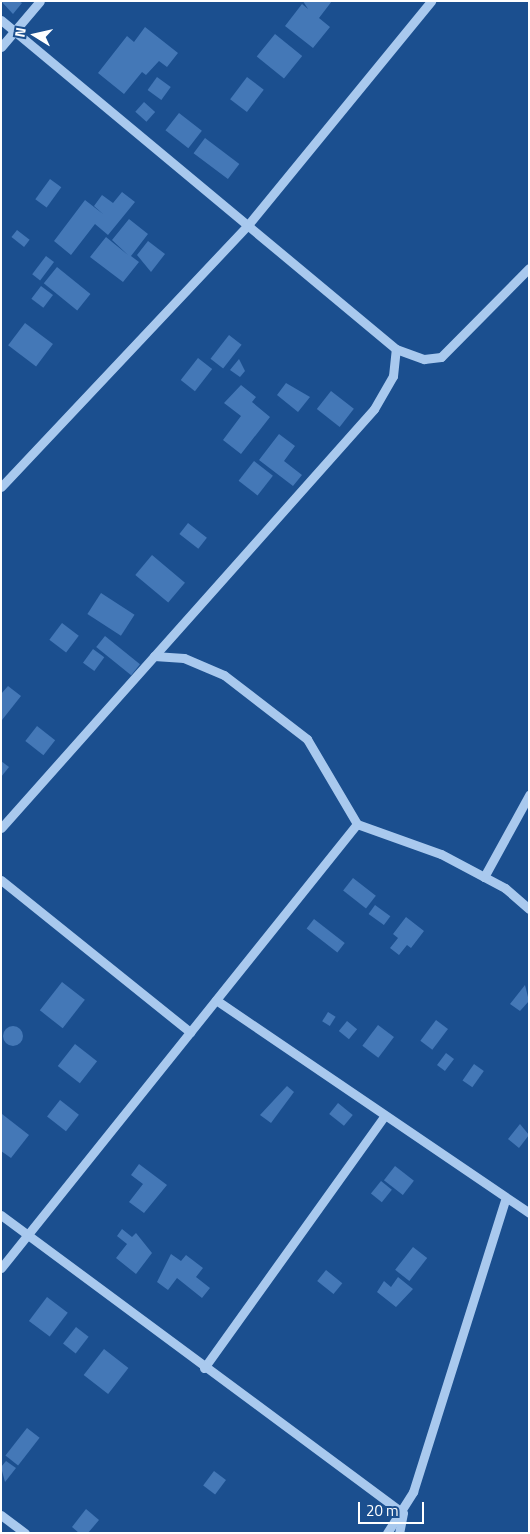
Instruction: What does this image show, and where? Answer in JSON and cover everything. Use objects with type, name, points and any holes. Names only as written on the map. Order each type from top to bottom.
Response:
[{"type":"street","points":[[1,47],[40,1]]},
{"type":"street","points":[[1,487],[247,226],[431,1]]},
{"type":"street","points":[[1,20],[396,349],[424,358],[441,357],[529,268]]},
{"type":"street","points":[[1,828],[374,408],[393,376],[396,349]]},
{"type":"street","points":[[154,656],[184,658],[224,675],[307,739],[357,824],[441,854],[484,877],[529,909]]},
{"type":"street","points":[[484,877],[529,795]]},
{"type":"street","points":[[1,1268],[357,824]]},
{"type":"street","points":[[1,880],[190,1032]]},
{"type":"street","points":[[216,1000],[505,1201],[529,1213]]},
{"type":"street","points":[[204,1368],[384,1117]]},
{"type":"street","points":[[400,1533],[403,1513],[505,1201]]},
{"type":"street","points":[[1,1215],[26,1237],[403,1513]]},
{"type":"street","points":[[387,1533],[403,1513]]},
{"type":"street","points":[[1,1515],[25,1533]]},
{"type":"building","points":[[1,1],[19,1],[22,3],[13,14]]},
{"type":"building","points":[[303,1],[332,1],[319,18],[330,27],[313,48],[285,26],[302,4],[308,9]]},
{"type":"building","points":[[145,27],[178,53],[167,67],[159,61],[146,75],[142,72],[124,94],[98,73],[127,36],[134,42]]},
{"type":"building","points":[[275,34],[302,56],[284,79],[257,57]]},
{"type":"building","points":[[157,77],[171,87],[161,100],[148,90]]},
{"type":"building","points":[[247,77],[264,90],[247,112],[230,99]]},
{"type":"building","points":[[144,102],[155,112],[146,122],[135,112]]},
{"type":"building","points":[[179,113],[202,131],[188,148],[165,130]]},
{"type":"building","points":[[205,138],[239,164],[228,179],[194,153]]},
{"type":"building","points":[[50,179],[61,187],[47,207],[35,199]]},
{"type":"building","points":[[122,192],[135,202],[108,235],[95,224],[71,255],[54,241],[85,200],[103,214],[94,206],[102,195],[113,203]]},
{"type":"building","points":[[129,219],[148,234],[131,256],[139,262],[123,282],[90,257],[106,237],[128,255],[112,240]]},
{"type":"building","points":[[17,230],[30,240],[24,247],[11,237]]},
{"type":"building","points":[[148,241],[165,254],[151,272],[137,255]]},
{"type":"building","points":[[46,256],[54,262],[40,280],[32,274]]},
{"type":"building","points":[[57,267],[90,294],[77,310],[44,283]]},
{"type":"building","points":[[41,286],[53,295],[43,308],[31,299]]},
{"type":"building","points":[[25,323],[53,344],[36,366],[8,345]]},
{"type":"building","points":[[229,335],[242,345],[223,368],[211,359]]},
{"type":"building","points":[[198,358],[212,369],[195,391],[181,380]]},
{"type":"building","points":[[239,359],[245,371],[240,377],[230,370]]},
{"type":"building","points":[[286,383],[310,397],[298,412],[277,395]]},
{"type":"building","points":[[241,385],[256,397],[252,402],[270,417],[241,454],[223,440],[241,416],[224,403]]},
{"type":"building","points":[[331,391],[354,409],[340,427],[317,409]]},
{"type":"building","points":[[279,434],[295,446],[284,461],[302,475],[293,486],[259,460]]},
{"type":"building","points":[[254,461],[273,476],[258,495],[239,481]]},
{"type":"building","points":[[188,523],[207,538],[198,549],[179,534]]},
{"type":"building","points":[[152,555],[185,583],[168,603],[135,575]]},
{"type":"building","points":[[101,593],[135,615],[121,636],[87,614]]},
{"type":"building","points":[[62,623],[79,636],[66,652],[49,640]]},
{"type":"building","points":[[105,636],[140,664],[131,675],[96,647]]},
{"type":"building","points":[[93,649],[104,657],[94,671],[83,663]]},
{"type":"building","points":[[8,686],[21,696],[2,720],[1,694]]},
{"type":"building","points":[[37,726],[55,740],[43,755],[25,741]]},
{"type":"building","points":[[1,761],[9,767],[1,777]]},
{"type":"building","points":[[353,878],[376,896],[366,908],[343,891]]},
{"type":"building","points":[[375,905],[390,916],[384,925],[369,914]]},
{"type":"building","points":[[406,917],[424,931],[411,948],[407,945],[399,955],[390,948],[398,938],[393,934]]},
{"type":"building","points":[[314,919],[345,943],[337,952],[307,928]]},
{"type":"building","points":[[62,982],[85,1000],[63,1028],[40,1010]]},
{"type":"building","points":[[525,985],[529,1001],[520,1011],[510,1004]]},
{"type":"building","points":[[328,1012],[336,1017],[330,1026],[322,1021]]},
{"type":"building","points":[[436,1020],[448,1029],[432,1050],[420,1041]]},
{"type":"building","points":[[347,1021],[357,1029],[349,1039],[339,1031]]},
{"type":"building","points":[[378,1025],[394,1037],[378,1058],[362,1046]]},
{"type":"building","points":[[13,1026],[20,1029],[23,1036],[20,1043],[13,1046],[6,1043],[3,1036],[6,1029]]},
{"type":"building","points":[[75,1044],[97,1061],[80,1083],[58,1066]]},
{"type":"building","points":[[446,1053],[454,1059],[445,1071],[437,1065]]},
{"type":"building","points":[[474,1064],[484,1071],[472,1087],[463,1080]]},
{"type":"building","points":[[287,1086],[294,1092],[271,1123],[260,1115]]},
{"type":"building","points":[[60,1100],[79,1115],[66,1131],[47,1117]]},
{"type":"building","points":[[338,1103],[353,1115],[344,1126],[329,1114]]},
{"type":"building","points":[[2,1114],[29,1135],[11,1158],[1,1151]]},
{"type":"building","points":[[520,1124],[529,1135],[519,1148],[508,1139]]},
{"type":"building","points":[[139,1164],[167,1185],[144,1213],[129,1202],[143,1184],[131,1175]]},
{"type":"building","points":[[395,1166],[414,1181],[403,1195],[384,1180]]},
{"type":"building","points":[[381,1181],[392,1190],[382,1202],[371,1193]]},
{"type":"building","points":[[122,1229],[132,1237],[136,1233],[152,1253],[136,1274],[116,1258],[127,1244],[117,1236]]},
{"type":"building","points":[[413,1247],[427,1258],[409,1281],[395,1270]]},
{"type":"building","points":[[171,1254],[181,1261],[186,1255],[203,1268],[196,1277],[210,1288],[202,1298],[177,1278],[168,1290],[157,1282]]},
{"type":"building","points":[[326,1270],[342,1283],[334,1294],[317,1281]]},
{"type":"building","points":[[398,1277],[413,1289],[396,1307],[377,1292],[384,1281],[391,1287]]},
{"type":"building","points":[[47,1297],[68,1313],[50,1337],[29,1321]]},
{"type":"building","points":[[76,1327],[89,1337],[76,1353],[63,1344]]},
{"type":"building","points":[[104,1349],[128,1368],[108,1394],[84,1375]]},
{"type":"building","points":[[27,1428],[40,1438],[18,1465],[5,1456]]},
{"type":"building","points":[[6,1461],[16,1468],[5,1482],[1,1467]]},
{"type":"building","points":[[214,1471],[226,1480],[215,1494],[203,1485]]},
{"type":"building","points":[[86,1509],[99,1520],[88,1533],[79,1533],[72,1527]]}]
